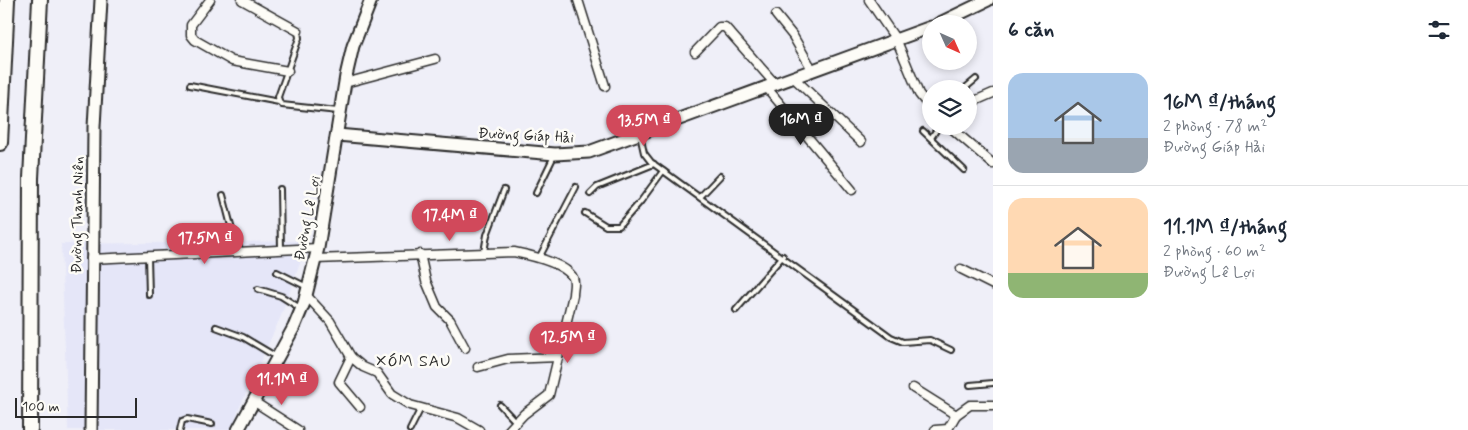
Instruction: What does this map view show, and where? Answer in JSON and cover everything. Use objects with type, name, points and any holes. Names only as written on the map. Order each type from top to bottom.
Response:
[{"type":"highway","points":[[0,143],[7,0]]},
{"type":"highway","points":[[30,430],[31,178],[40,0]]},
{"type":"street","name":"Đường Thanh Niên","points":[[91,430],[91,259],[94,127],[101,0]]},
{"type":"street","points":[[210,0],[191,25],[191,35],[195,40],[232,60],[288,71]]},
{"type":"street","points":[[242,0],[298,32]]},
{"type":"street","name":"Đường Lê Lợi","points":[[238,430],[302,310],[317,253],[345,83],[353,46],[371,0]]},
{"type":"street","points":[[578,0],[604,86]]},
{"type":"street","points":[[869,0],[897,41],[922,97]]},
{"type":"street","points":[[957,15],[988,0]]},
{"type":"street","points":[[776,15],[794,36],[813,71]]},
{"type":"street","points":[[695,52],[720,27],[726,27],[852,190]]},
{"type":"street","name":"Đường Giáp Hải","points":[[337,136],[555,154],[589,152],[897,41],[922,30]]},
{"type":"street","points":[[345,83],[435,59]]},
{"type":"street","points":[[794,78],[860,142]]},
{"type":"street","points":[[977,100],[993,93]]},
{"type":"street","points":[[959,135],[993,164]]},
{"type":"street","points":[[91,259],[281,250],[317,253],[420,254],[514,252],[539,258],[567,271],[572,276],[574,282],[548,397],[516,422],[509,430]]},
{"type":"street","points":[[420,254],[426,281],[437,307],[450,320],[465,348]]},
{"type":"street","points":[[961,269],[993,285]]},
{"type":"street","points":[[307,292],[330,322],[351,358],[358,365],[377,373],[392,394],[401,401],[458,418],[479,430]]},
{"type":"street","points":[[478,367],[508,359],[558,357]]},
{"type":"street","points":[[351,358],[339,382],[360,406]]},
{"type":"street","points":[[913,388],[956,415]]},
{"type":"street","points":[[253,400],[298,430]]},
{"type":"street","points":[[935,430],[948,429],[956,415],[970,404],[993,405]]},
{"type":"lane","points":[[279,102],[278,97],[299,38],[298,32]]},
{"type":"lane","points":[[190,85],[279,102],[282,105],[340,112]]},
{"type":"lane","points":[[640,134],[644,154],[654,164],[891,337],[903,342],[930,340],[950,350]]},
{"type":"lane","points":[[928,135],[964,170]]},
{"type":"lane","points":[[536,193],[555,154]]},
{"type":"lane","points":[[590,194],[597,186],[654,164]]},
{"type":"lane","points":[[585,213],[606,226],[619,226],[641,201],[663,171]]},
{"type":"lane","points":[[700,197],[720,176]]},
{"type":"lane","points":[[539,258],[576,187]]},
{"type":"lane","points":[[280,189],[281,250]]},
{"type":"lane","points":[[484,252],[487,235],[504,190]]},
{"type":"lane","points":[[223,195],[232,230],[241,252]]},
{"type":"lane","points":[[148,256],[149,295]]},
{"type":"lane","points":[[736,310],[782,256]]},
{"type":"lane","points":[[277,272],[307,292]]},
{"type":"lane","points":[[258,289],[281,296],[302,310]]},
{"type":"lane","points":[[216,327],[243,337],[277,357]]},
{"type":"lane","points":[[970,385],[993,383]]},
{"type":"lane","points":[[500,405],[516,422]]},
{"type":"lane","points":[[410,430],[421,408]]},
{"type":"lane","points":[[180,430],[182,421],[186,419],[212,424]]},
{"type":"shaded area","points":[[308,241],[281,316],[238,411],[232,430],[68,430],[61,244]]},
{"type":"district","name":"XÓM SAU","points":[[414,360]]}]
